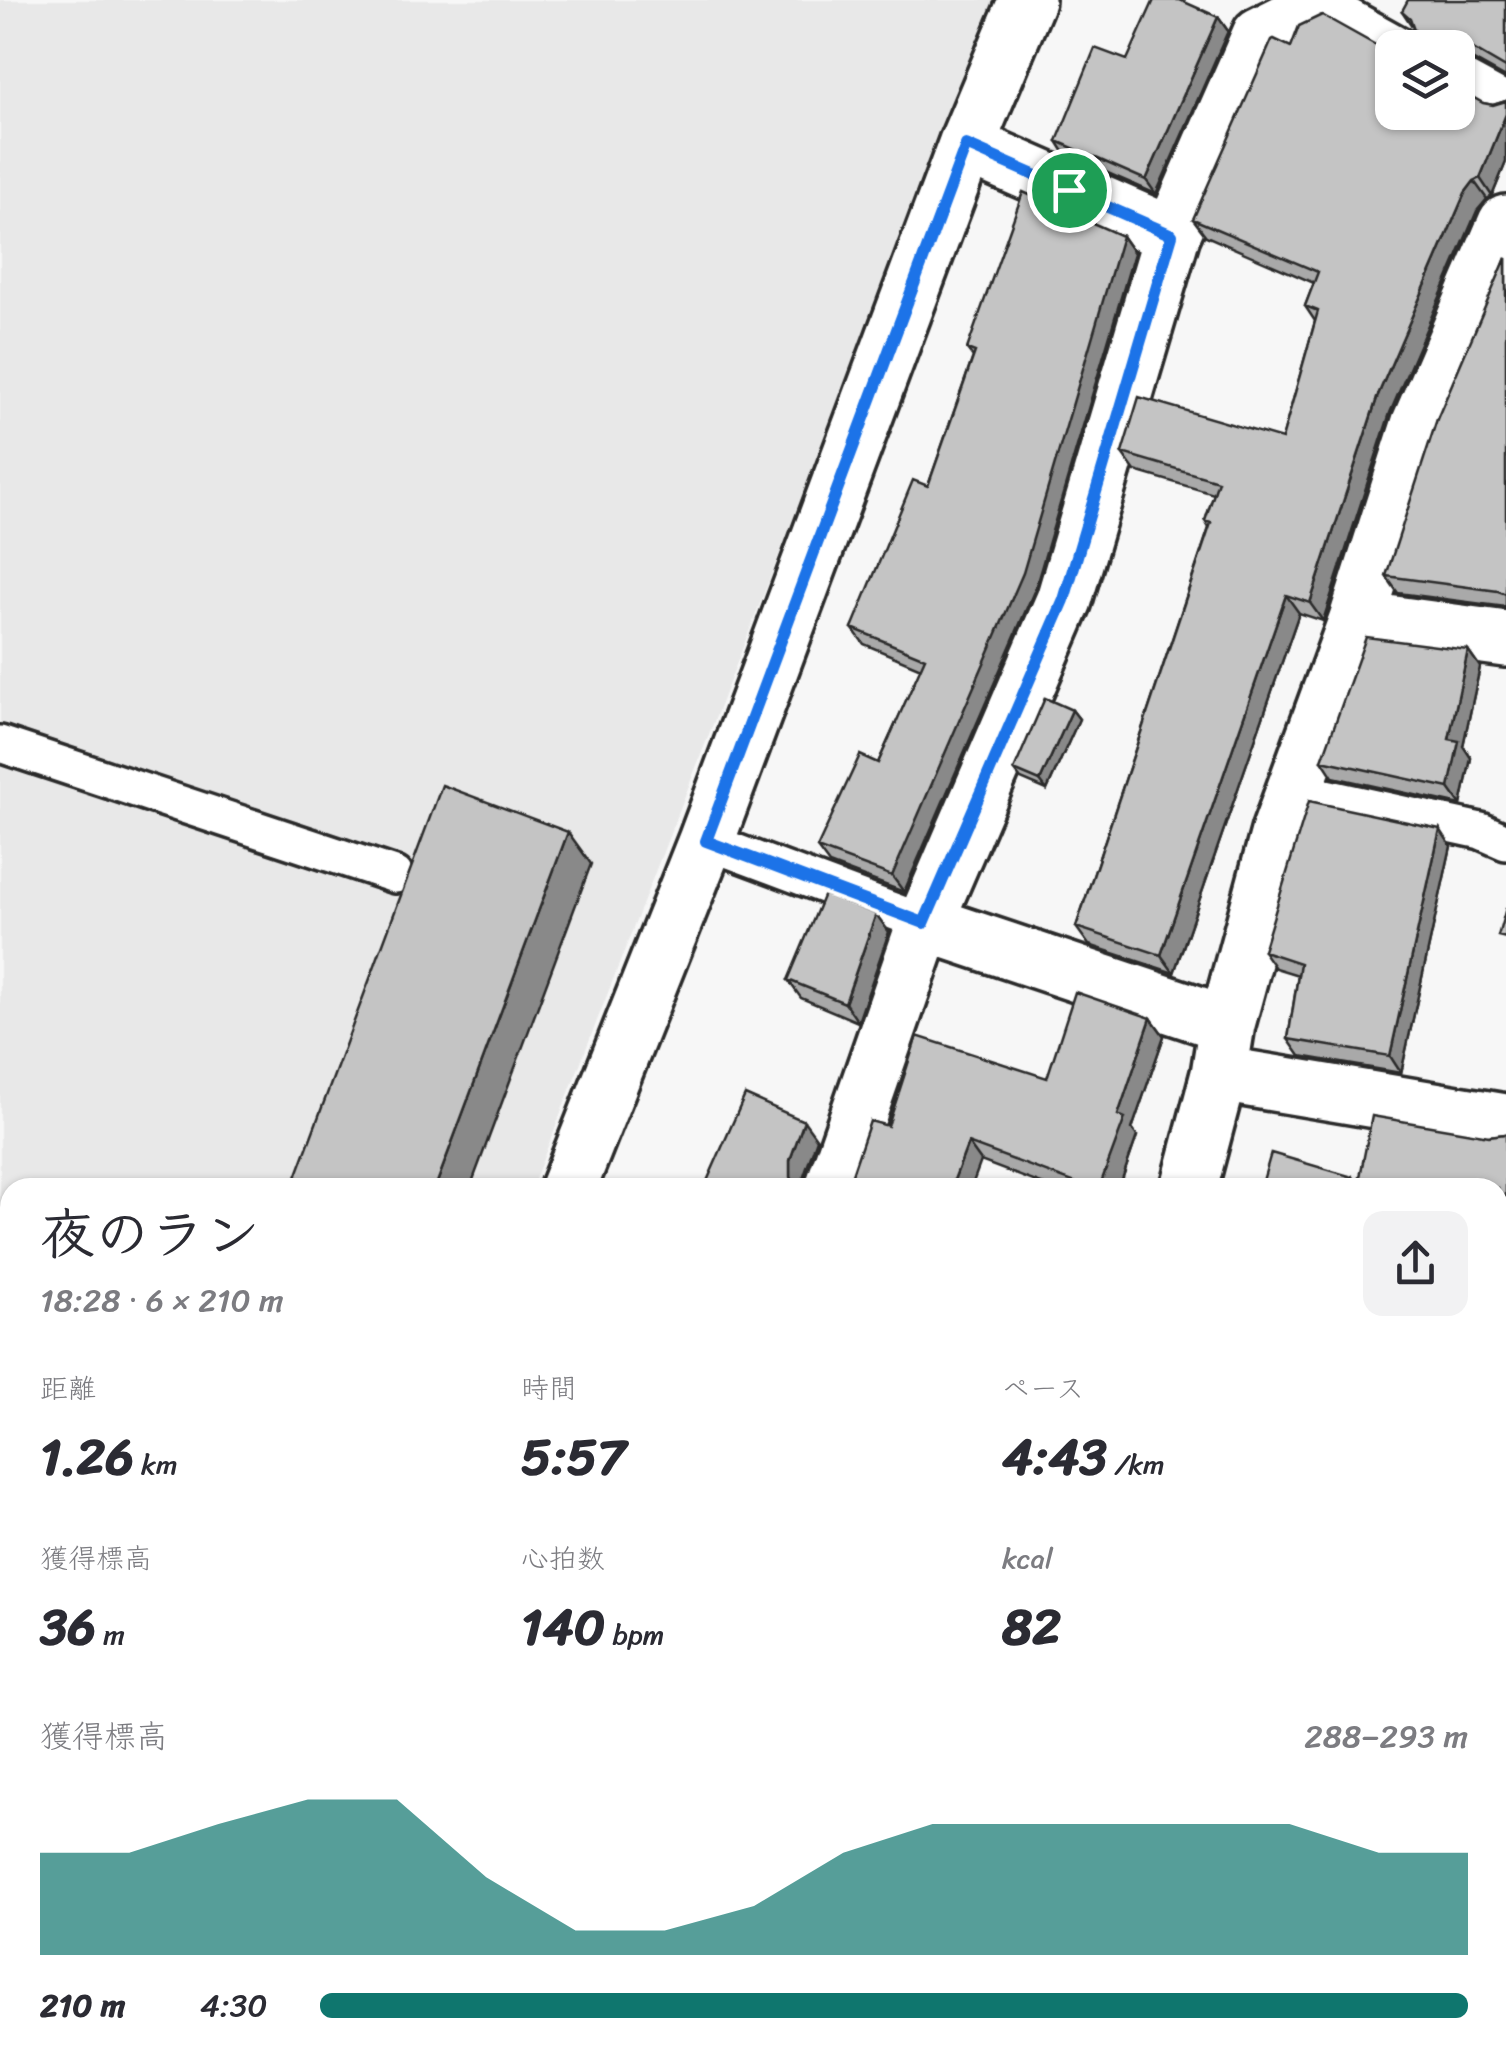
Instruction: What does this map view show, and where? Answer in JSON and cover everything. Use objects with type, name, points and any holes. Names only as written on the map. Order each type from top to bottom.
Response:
[{"type":"street","points":[[572,1178],[706,841],[966,145],[1027,0]]},
{"type":"street","points":[[835,1178],[924,923],[1064,600],[1172,235],[1260,35],[1324,2]]},
{"type":"street","points":[[966,145],[1172,235]]},
{"type":"street","points":[[1191,1178],[1279,832],[1356,619],[1419,425],[1506,223]]},
{"type":"street","points":[[1356,619],[1506,640]]},
{"type":"street","points":[[924,923],[1223,1049],[1506,1122]]},
{"type":"lane","points":[[1324,2],[1375,31]]},
{"type":"lane","points":[[1475,85],[1506,102]]},
{"type":"lane","points":[[0,744],[395,875]]},
{"type":"lane","points":[[1294,790],[1481,832],[1506,842]]},
{"type":"lane","points":[[706,841],[924,923]]},
{"type":"shaded area","points":[[0,0],[996,0],[536,1178],[0,1178]]},
{"type":"building","points":[[1154,0],[1180,0],[1218,17],[1146,180],[1057,141],[1095,48],[1127,60]]},
{"type":"building","points":[[1408,0],[1506,0],[1506,68],[1475,50],[1475,30],[1414,30],[1410,18],[1402,11]]},
{"type":"building","points":[[1322,15],[1375,45],[1375,130],[1475,130],[1475,99],[1493,105],[1506,101],[1506,114],[1480,178],[1465,193],[1378,395],[1310,603],[1286,595],[1161,955],[1076,927],[1211,523],[1205,521],[1218,481],[1122,453],[1139,397],[1282,439],[1318,311],[1305,306],[1318,272],[1193,219],[1272,40],[1291,47],[1299,26]]},
{"type":"building","points":[[1023,192],[1122,236],[1023,573],[892,876],[817,848],[860,755],[878,763],[925,658],[852,628],[913,480],[928,486],[975,352],[967,349]]},
{"type":"building","points":[[1506,258],[1506,594],[1386,576],[1437,419]]},
{"type":"building","points":[[1366,637],[1468,650],[1449,739],[1459,741],[1449,788],[1322,760]]},
{"type":"building","points":[[1045,698],[1072,710],[1040,781],[1014,770]]},
{"type":"building","points":[[442,785],[568,832],[439,1178],[296,1178]]},
{"type":"building","points":[[1309,801],[1440,829],[1390,1056],[1288,1039],[1300,963],[1263,951]]},
{"type":"building","points":[[824,894],[876,914],[845,1003],[788,980]]},
{"type":"building","points":[[1506,908],[1506,938],[1498,936]]},
{"type":"building","points":[[1075,992],[1151,1018],[1118,1115],[1125,1118],[1103,1178],[1062,1178],[968,1143],[955,1178],[851,1178],[870,1121],[888,1126],[917,1036],[1047,1078]]},
{"type":"building","points":[[745,1095],[804,1121],[790,1160],[791,1178],[708,1178]]},
{"type":"building","points":[[1372,1116],[1489,1136],[1506,1134],[1506,1178],[1360,1178]]},
{"type":"building","points":[[1271,1153],[1353,1177],[1353,1178],[1264,1178]]},
{"type":"route","points":[[966,145],[1069,190],[1172,235],[1064,600],[924,923],[706,841],[966,145]]}]
